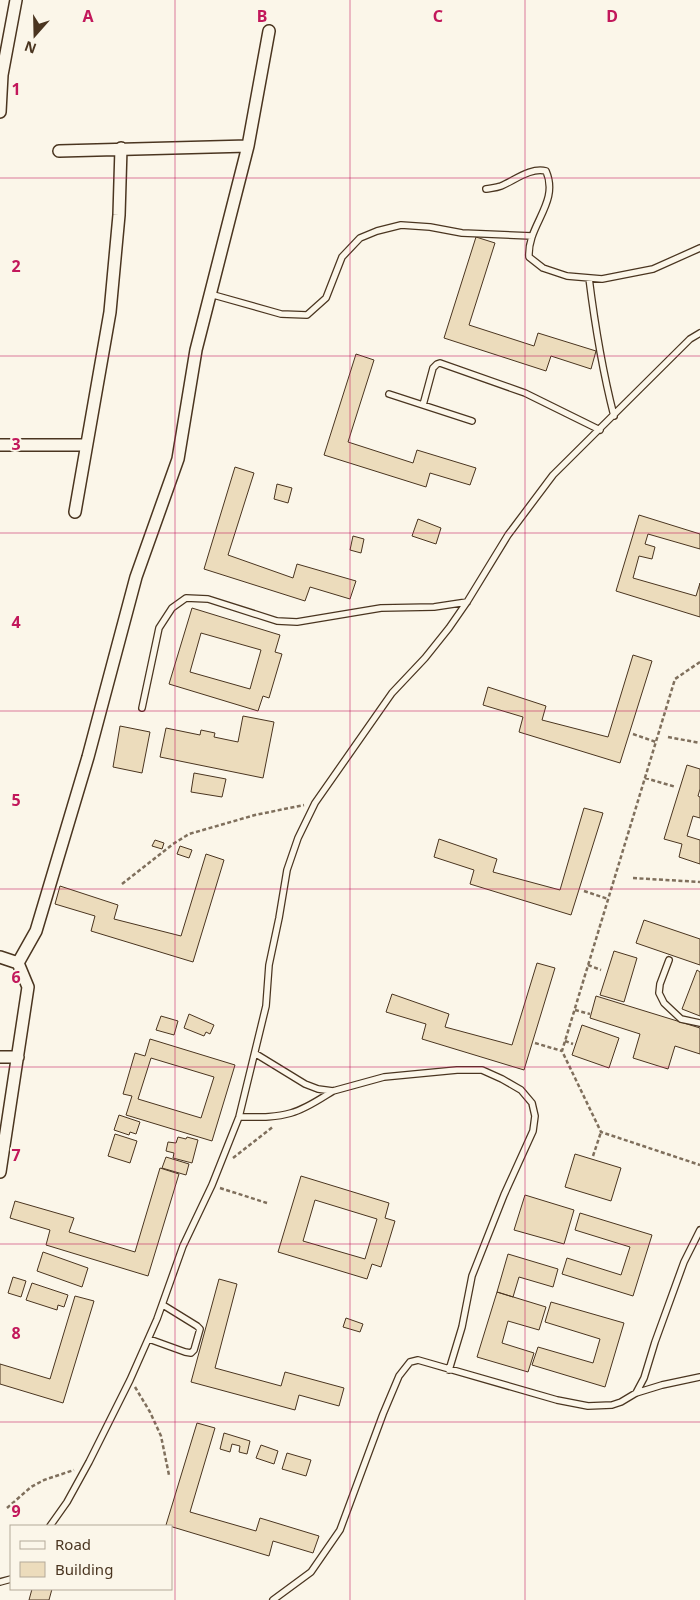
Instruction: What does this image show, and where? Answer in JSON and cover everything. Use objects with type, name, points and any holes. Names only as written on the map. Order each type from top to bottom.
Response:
[{"type":"street","points":[[0,112],[2,75],[16,0]]},
{"type":"street","points":[[18,963],[36,931],[88,757],[136,577],[178,459],[196,350],[248,146],[269,31]]},
{"type":"street","points":[[59,151],[248,146]]},
{"type":"street","points":[[75,512],[110,312],[119,215],[121,148]]},
{"type":"street","points":[[0,445],[86,445]]},
{"type":"street","points":[[0,957],[18,963],[28,987],[0,1172]]},
{"type":"street","points":[[0,1057],[18,1057]]},
{"type":"lane","points":[[486,189],[498,187],[518,177],[540,170],[546,171],[549,177],[550,198],[528,246],[529,257],[544,268],[567,276],[602,279],[653,269],[700,248]]},
{"type":"lane","points":[[210,294],[281,314],[307,315],[326,298],[342,257],[360,238],[377,231],[400,226],[430,227],[462,233],[532,236]]},
{"type":"lane","points":[[589,278],[600,358],[614,416]]},
{"type":"lane","points":[[51,1525],[67,1502],[89,1462],[130,1380],[163,1305],[183,1246],[212,1185],[239,1117],[256,1054],[266,1006],[269,965],[287,870],[298,838],[315,803],[392,693],[425,658],[468,602],[508,535],[553,475],[690,339],[700,333]]},
{"type":"lane","points":[[423,405],[433,368],[436,364],[440,363],[525,393],[600,430]]},
{"type":"lane","points":[[389,394],[472,421]]},
{"type":"lane","points":[[142,708],[159,628],[172,608],[186,598],[208,599],[277,621],[297,622],[381,608],[434,607],[468,602]]},
{"type":"lane","points":[[669,960],[660,984],[659,993],[664,1003],[681,1019],[700,1023]]},
{"type":"lane","points":[[256,1054],[305,1084],[318,1089],[333,1091]]},
{"type":"lane","points":[[239,1117],[264,1117],[291,1113],[333,1091],[384,1077],[457,1070],[482,1070],[520,1090],[532,1103],[535,1116],[533,1131],[504,1195],[472,1276],[462,1328],[449,1370]]},
{"type":"lane","points":[[636,1393],[644,1378],[684,1262],[700,1230]]},
{"type":"lane","points":[[148,1340],[185,1352],[191,1353],[194,1350],[200,1329],[163,1305]]},
{"type":"lane","points":[[273,1600],[311,1572],[340,1530],[383,1414],[399,1376],[410,1362],[418,1360],[557,1400],[588,1406],[612,1406],[636,1393],[700,1377]]},
{"type":"path","points":[[593,1156],[601,1132],[562,1051],[675,678],[700,662]]},
{"type":"path","points":[[633,734],[656,742]]},
{"type":"path","points":[[668,737],[700,743]]},
{"type":"path","points":[[645,778],[676,787]]},
{"type":"path","points":[[122,884],[173,844],[189,834],[255,815],[315,803]]},
{"type":"path","points":[[633,878],[700,882]]},
{"type":"path","points":[[584,891],[608,899]]},
{"type":"path","points":[[588,966],[601,970]]},
{"type":"path","points":[[575,1010],[590,1014]]},
{"type":"path","points":[[565,1041],[573,1044]]},
{"type":"path","points":[[535,1043],[562,1051]]},
{"type":"path","points":[[218,1170],[291,1113]]},
{"type":"path","points":[[601,1132],[700,1165]]},
{"type":"path","points":[[212,1185],[266,1203]]},
{"type":"path","points":[[130,1380],[150,1412],[161,1436],[169,1476]]},
{"type":"path","points":[[7,1508],[31,1487],[44,1480],[74,1471],[89,1462]]},
{"type":"building","points":[[476,237],[495,243],[469,325],[534,346],[538,333],[596,351],[591,369],[551,356],[546,371],[444,338]]},
{"type":"building","points":[[356,354],[374,360],[348,442],[413,463],[417,450],[476,468],[470,485],[430,473],[426,487],[324,455]]},
{"type":"building","points":[[235,467],[254,473],[228,555],[293,578],[297,564],[356,581],[350,599],[310,587],[305,601],[204,569]]},
{"type":"building","points":[[277,484],[292,488],[288,503],[274,499]]},
{"type":"building","points":[[639,515],[700,534],[700,549],[648,534],[645,544],[655,547],[652,559],[639,556],[633,578],[696,596],[700,583],[700,617],[616,591]]},
{"type":"building","points":[[418,519],[441,528],[436,544],[412,536]]},
{"type":"building","points":[[353,536],[364,539],[361,553],[350,550]]},
{"type":"building","points":[[192,608],[280,635],[275,652],[282,654],[269,698],[263,696],[258,711],[169,684]],"holes":[[[201,633],[261,650],[250,689],[190,672]]]},
{"type":"building","points":[[633,655],[652,661],[620,763],[519,732],[523,717],[483,705],[488,687],[546,706],[542,720],[608,737]]},
{"type":"building","points":[[243,716],[274,722],[263,778],[160,757],[166,728],[200,735],[201,730],[215,733],[214,737],[238,742]]},
{"type":"building","points":[[120,726],[150,732],[142,773],[113,767]]},
{"type":"building","points":[[687,765],[700,769],[698,796],[700,797],[700,818],[693,816],[687,836],[700,840],[700,864],[679,857],[682,844],[664,839]]},
{"type":"building","points":[[194,773],[226,779],[222,797],[191,792]]},
{"type":"building","points":[[584,808],[603,813],[571,915],[470,884],[474,870],[434,857],[439,839],[497,859],[493,872],[560,890]]},
{"type":"building","points":[[155,840],[164,843],[162,849],[152,846]]},
{"type":"building","points":[[180,846],[192,850],[189,858],[177,854]]},
{"type":"building","points":[[206,854],[224,860],[193,962],[91,931],[95,916],[55,904],[60,886],[118,905],[114,919],[181,936]]},
{"type":"building","points":[[644,920],[700,939],[700,965],[636,943]]},
{"type":"building","points":[[614,951],[637,958],[624,1002],[600,995]]},
{"type":"building","points":[[537,963],[555,968],[524,1070],[422,1039],[426,1024],[386,1012],[392,994],[449,1014],[445,1027],[512,1045]]},
{"type":"building","points":[[697,970],[700,972],[700,1016],[682,1009]]},
{"type":"building","points":[[596,996],[700,1028],[700,1054],[675,1046],[668,1069],[633,1058],[640,1034],[590,1018]]},
{"type":"building","points":[[189,1014],[214,1025],[210,1034],[206,1032],[204,1036],[184,1028]]},
{"type":"building","points":[[161,1016],[178,1021],[174,1035],[156,1030]]},
{"type":"building","points":[[582,1025],[619,1038],[609,1068],[572,1055]]},
{"type":"building","points":[[150,1039],[235,1065],[212,1141],[126,1115],[132,1096],[123,1094],[135,1053],[145,1056]],"holes":[[[151,1058],[214,1077],[201,1118],[138,1099]]]},
{"type":"building","points":[[119,1115],[140,1122],[136,1134],[130,1132],[129,1135],[114,1130]]},
{"type":"building","points":[[115,1134],[137,1141],[130,1163],[108,1156]]},
{"type":"building","points":[[178,1137],[198,1140],[192,1163],[173,1158],[174,1153],[166,1151],[168,1142],[176,1143]]},
{"type":"building","points":[[575,1154],[621,1168],[611,1201],[565,1187]]},
{"type":"building","points":[[166,1157],[189,1164],[186,1175],[162,1168]]},
{"type":"building","points":[[160,1168],[179,1174],[148,1276],[46,1245],[50,1230],[10,1218],[15,1201],[74,1218],[69,1232],[135,1252]]},
{"type":"building","points":[[301,1176],[389,1203],[385,1218],[395,1221],[381,1267],[372,1264],[367,1279],[278,1252]],"holes":[[[315,1200],[377,1219],[365,1259],[303,1241]]]},
{"type":"building","points":[[525,1195],[574,1210],[564,1244],[514,1230]]},
{"type":"building","points":[[580,1213],[652,1235],[633,1296],[562,1274],[567,1258],[621,1275],[630,1247],[575,1230]]},
{"type":"building","points":[[43,1252],[88,1268],[82,1287],[37,1271]]},
{"type":"building","points":[[508,1254],[558,1269],[553,1287],[519,1277],[513,1297],[497,1292]]},
{"type":"building","points":[[13,1277],[26,1281],[21,1297],[8,1293]]},
{"type":"building","points":[[219,1279],[237,1284],[215,1368],[281,1386],[285,1372],[344,1388],[339,1406],[299,1395],[295,1410],[191,1382]]},
{"type":"building","points":[[32,1283],[68,1295],[64,1307],[58,1305],[57,1310],[26,1300]]},
{"type":"building","points":[[497,1292],[546,1307],[539,1330],[508,1321],[502,1343],[534,1353],[528,1372],[477,1357]]},
{"type":"building","points":[[75,1296],[94,1301],[63,1403],[0,1384],[0,1364],[50,1379]]},
{"type":"building","points":[[551,1302],[624,1323],[605,1387],[532,1365],[538,1347],[593,1363],[600,1339],[545,1322]]},
{"type":"building","points":[[346,1318],[363,1324],[360,1332],[343,1327]]},
{"type":"building","points":[[197,1423],[215,1428],[190,1512],[256,1531],[260,1518],[319,1536],[313,1553],[273,1541],[269,1556],[172,1527],[172,1525],[166,1525]]},
{"type":"building","points":[[224,1433],[250,1441],[247,1454],[239,1452],[240,1446],[232,1444],[230,1452],[220,1449]]},
{"type":"building","points":[[261,1445],[278,1451],[274,1464],[256,1458]]},
{"type":"building","points":[[287,1453],[311,1460],[306,1476],[282,1469]]},
{"type":"building","points":[[32,1590],[52,1590],[49,1600],[29,1600]]}]
